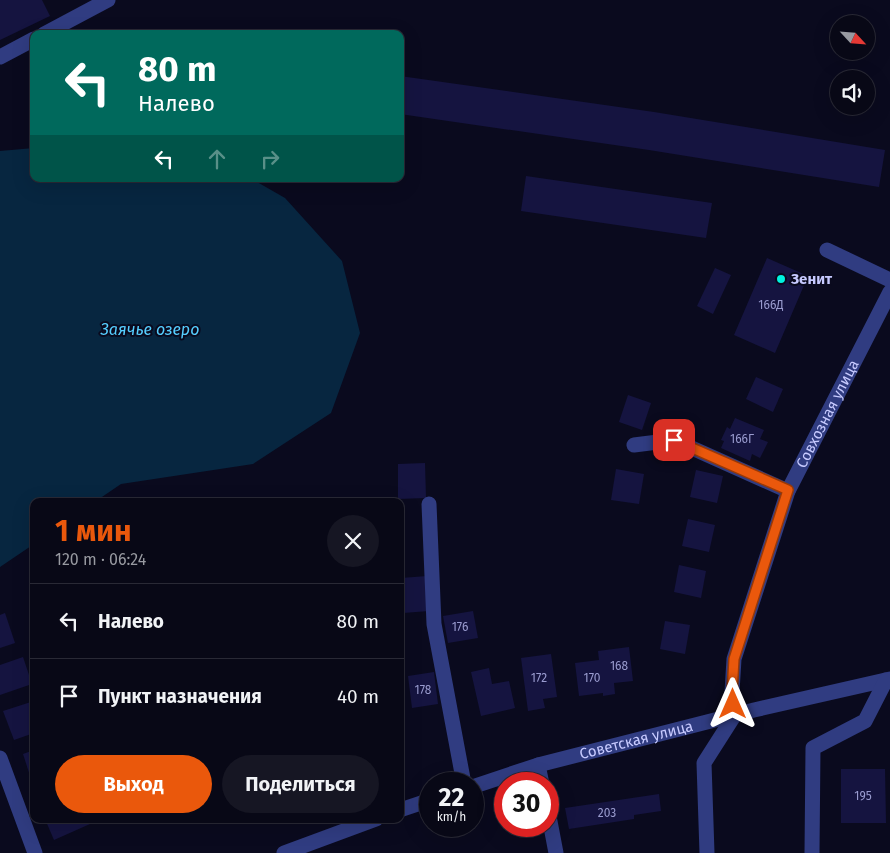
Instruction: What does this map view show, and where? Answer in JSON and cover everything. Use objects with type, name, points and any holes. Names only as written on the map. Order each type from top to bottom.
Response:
[{"type":"street","points":[[52,30],[108,0]]},
{"type":"street","points":[[0,57],[30,41]]},
{"type":"street","points":[[827,250],[890,280]]},
{"type":"street","name":"Совхозная улица","points":[[734,716],[732,692],[734,659],[788,490],[890,292]]},
{"type":"street","points":[[634,445],[674,440],[788,490]]},
{"type":"street","points":[[429,504],[434,624],[462,772]]},
{"type":"street","points":[[812,853],[813,748],[865,721],[888,680]]},
{"type":"street","name":"Советская улица","points":[[484,783],[538,765],[754,710],[888,680]]},
{"type":"street","points":[[707,853],[704,763],[734,716]]},
{"type":"street","points":[[0,758],[35,853]]},
{"type":"street","points":[[538,765],[539,772]]},
{"type":"street","points":[[404,809],[419,804]]},
{"type":"street","points":[[284,853],[338,826],[354,823]]},
{"type":"street","points":[[553,837],[556,853]]},
{"type":"water","name":"Заячье озеро","points":[[30,148],[30,182],[257,182],[285,198],[342,261],[360,333],[331,413],[253,464],[121,484],[100,498],[30,498],[30,547],[0,567],[0,151]]},
{"type":"building","points":[[0,0],[42,0],[50,16],[0,40]]},
{"type":"building","points":[[404,77],[654,112],[885,150],[879,187],[649,150],[404,115]]},
{"type":"building","points":[[526,176],[712,203],[706,238],[521,211]]},
{"type":"building","points":[[767,258],[808,276],[775,353],[734,335]]},
{"type":"building","points":[[715,268],[731,275],[713,314],[697,306]]},
{"type":"building","points":[[756,377],[783,389],[773,412],[746,399]]},
{"type":"building","points":[[628,395],[651,403],[642,430],[619,422]]},
{"type":"building","points":[[735,418],[764,430],[760,439],[768,442],[760,458],[752,454],[750,461],[721,448],[724,441],[721,440],[727,427],[730,429]]},
{"type":"building","points":[[425,463],[426,498],[398,498],[398,464]]},
{"type":"building","points":[[616,469],[644,474],[639,504],[611,500]]},
{"type":"building","points":[[696,470],[723,476],[717,503],[690,497]]},
{"type":"building","points":[[688,519],[715,525],[709,552],[682,546]]},
{"type":"building","points":[[679,565],[706,571],[701,598],[674,592]]},
{"type":"building","points":[[427,576],[429,611],[404,613],[404,578]]},
{"type":"building","points":[[473,611],[478,638],[448,643],[443,616]]},
{"type":"building","points":[[5,613],[15,643],[0,648],[0,615]]},
{"type":"building","points":[[665,621],[690,625],[685,654],[660,649]]},
{"type":"building","points":[[629,647],[633,681],[614,683],[615,694],[603,696],[603,693],[579,696],[575,663],[599,660],[598,651]]},
{"type":"building","points":[[551,654],[557,697],[543,699],[545,708],[528,711],[521,658]]},
{"type":"building","points":[[23,657],[30,678],[30,685],[0,695],[0,665]]},
{"type":"building","points":[[489,668],[492,684],[509,681],[515,708],[481,716],[471,672]]},
{"type":"building","points":[[434,672],[438,704],[412,708],[408,676]]},
{"type":"building","points":[[30,702],[30,734],[14,740],[3,711]]},
{"type":"building","points":[[30,751],[30,776],[23,754]]},
{"type":"building","points":[[841,769],[885,769],[886,823],[841,823]]},
{"type":"building","points":[[659,794],[661,811],[634,815],[634,819],[569,829],[565,808]]},
{"type":"building","points":[[47,823],[90,824],[54,840]]},
{"type":"place","name":"Зенит","points":[[781,279]]},
{"type":"route","points":[[674,440],[788,490],[734,659],[733,704]]}]
